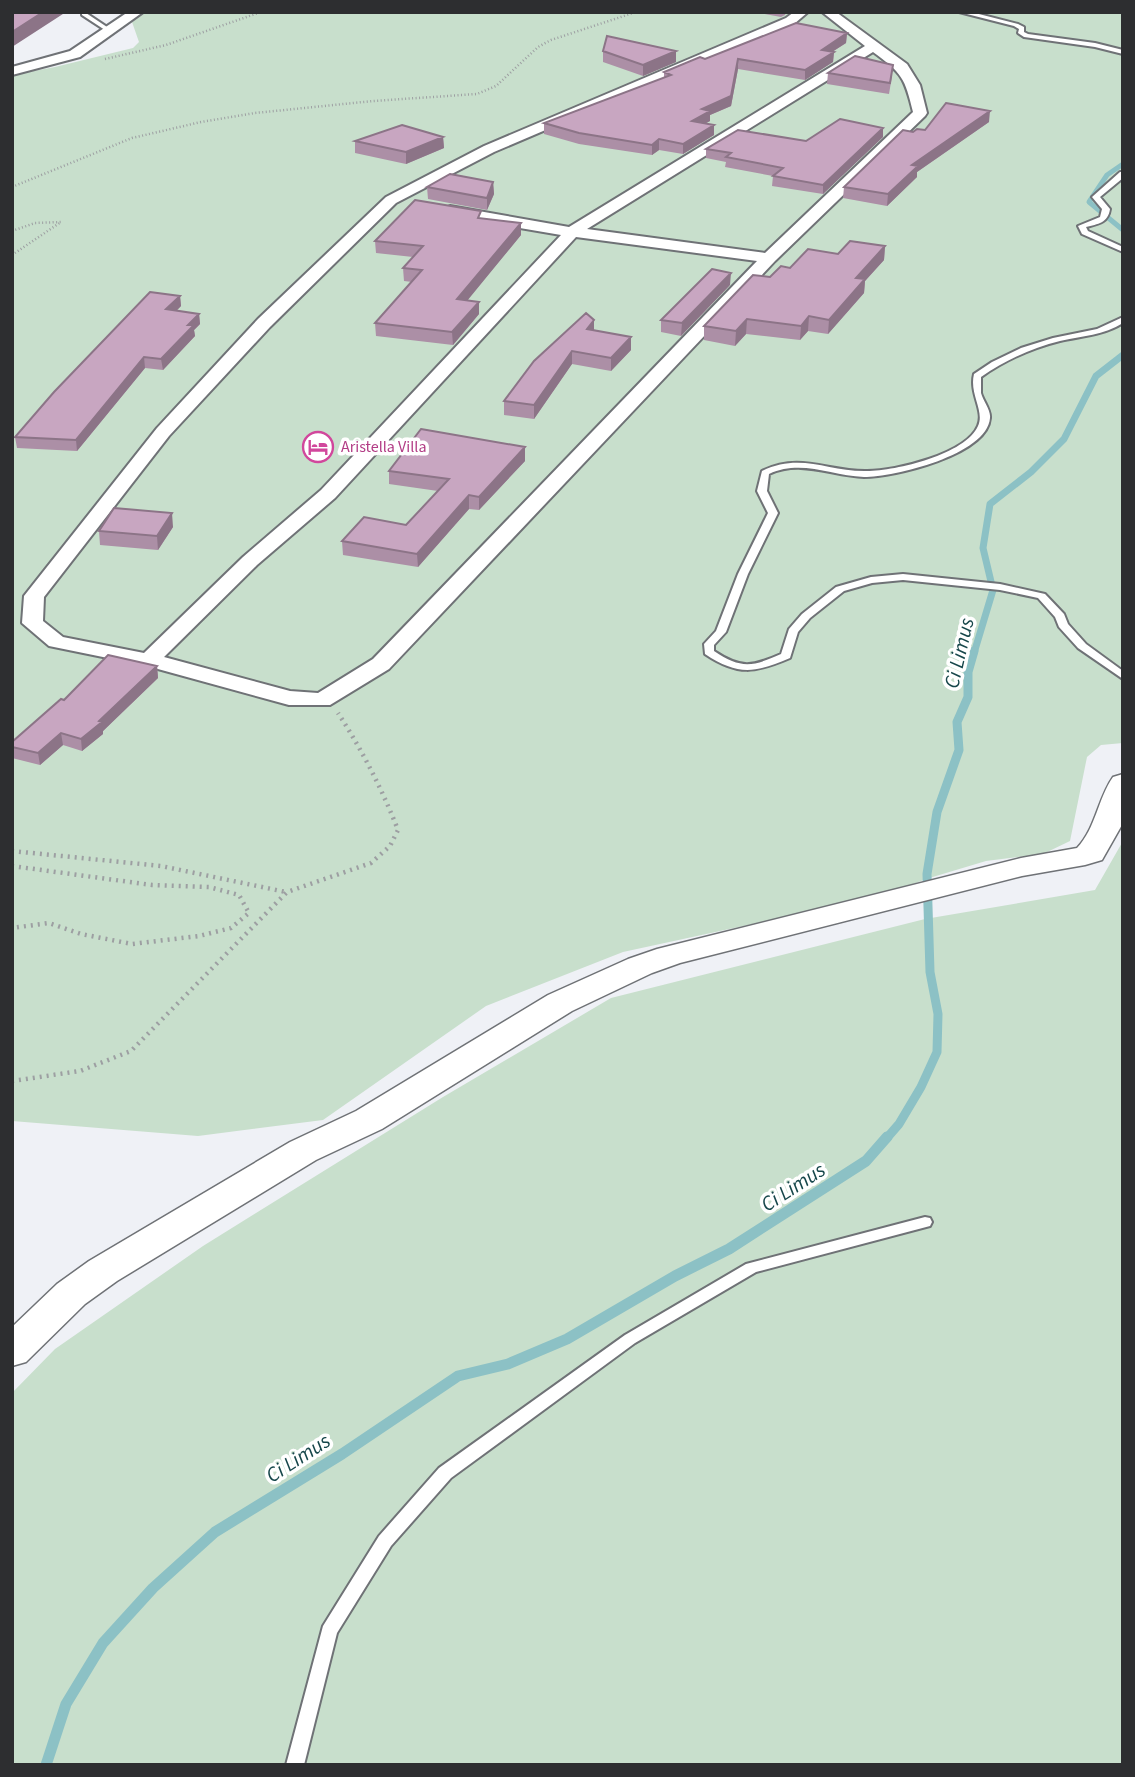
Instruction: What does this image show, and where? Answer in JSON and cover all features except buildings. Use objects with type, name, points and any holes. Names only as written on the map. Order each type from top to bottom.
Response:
[{"type":"street","points":[[12,71],[75,54],[137,12]]},
{"type":"street","points":[[796,17],[834,17],[893,60],[910,76],[919,106],[920,113],[917,118],[769,258],[381,664],[322,700],[289,698],[149,660],[56,642],[32,623],[34,596],[163,432],[264,323],[391,200],[489,149],[796,17]]},
{"type":"street","points":[[149,660],[250,561],[328,494],[572,232],[874,46]]},
{"type":"street","points":[[848,62],[893,60]]},
{"type":"street","points":[[391,200],[413,205]]},
{"type":"street","points":[[439,209],[572,232],[769,258]]},
{"type":"street","points":[[12,1351],[71,1294],[103,1271],[303,1152],[369,1120],[560,1003],[630,970],[669,956],[1020,867],[1085,856],[1091,853],[1114,811],[1123,783]]},
{"type":"lane","points":[[962,12],[1016,25],[1022,28],[1021,33],[1026,36],[1095,45],[1123,52]]},
{"type":"lane","points":[[84,14],[110,31]]},
{"type":"lane","points":[[1123,174],[1115,178],[1097,197],[1106,209],[1106,218],[1082,226],[1085,232],[1123,250]]},
{"type":"lane","points":[[1123,319],[1113,327],[1055,341],[994,363],[977,376],[976,393],[986,417],[982,430],[969,443],[934,458],[880,474],[851,472],[799,462],[775,466],[765,473],[762,491],[773,513],[743,574],[721,632],[709,644],[709,652],[723,662],[754,670],[786,656],[793,631],[806,616],[840,589],[871,580],[903,576],[1000,587],[1041,596],[1082,646],[1123,676]]},
{"type":"lane","points":[[295,1765],[329,1630],[385,1541],[445,1473],[631,1339],[751,1268],[925,1222]]},
{"type":"path","points":[[102,60],[166,45],[261,12]]},
{"type":"path","points":[[12,187],[132,138],[201,122],[373,100],[477,94],[496,86],[538,47],[551,40],[636,12]]},
{"type":"path","points":[[12,231],[34,223],[61,222],[58,228],[32,239],[12,255]]},
{"type":"path","points":[[12,1081],[80,1071],[131,1051],[287,892],[371,863],[390,846],[398,830],[352,733],[336,709],[322,700]]},
{"type":"path","points":[[12,851],[161,866],[287,892]]},
{"type":"path","points":[[12,866],[152,885],[209,887],[239,895],[249,912],[231,928],[200,936],[132,944],[81,934],[49,923],[12,928]]},
{"type":"green space","points":[[145,12],[1123,12],[1123,743],[1101,745],[1087,757],[1070,841],[1043,854],[986,861],[926,879],[852,908],[789,916],[623,952],[486,1006],[323,1120],[198,1136],[12,1121],[12,75],[133,48],[139,42],[132,22]]},
{"type":"green space","points":[[1123,841],[1123,1765],[12,1765],[12,1393],[55,1349],[203,1246],[443,1097],[611,998],[925,919],[1095,890]]},
{"type":"waterway","name":"Ci Limus","points":[[1123,164],[1107,175],[1089,202],[1123,230]]},
{"type":"waterway","name":"Ci Limus","points":[[974,653],[993,590],[983,548],[990,504],[1031,472],[1064,439],[1096,376],[1123,355]]},
{"type":"waterway","name":"Ci Limus","points":[[886,1139],[899,1124],[921,1087],[937,1052],[938,1014],[930,972],[927,874],[937,812],[959,750],[957,722],[968,697],[968,672],[974,651]]},
{"type":"waterway","name":"Ci Limus","points":[[46,1765],[66,1704],[103,1643],[153,1588],[215,1532],[342,1454],[458,1376],[508,1364],[567,1339],[675,1276],[729,1249],[866,1161],[887,1137]]},
{"type":"place","name":"Aristella Villa","points":[[318,447]]}]
